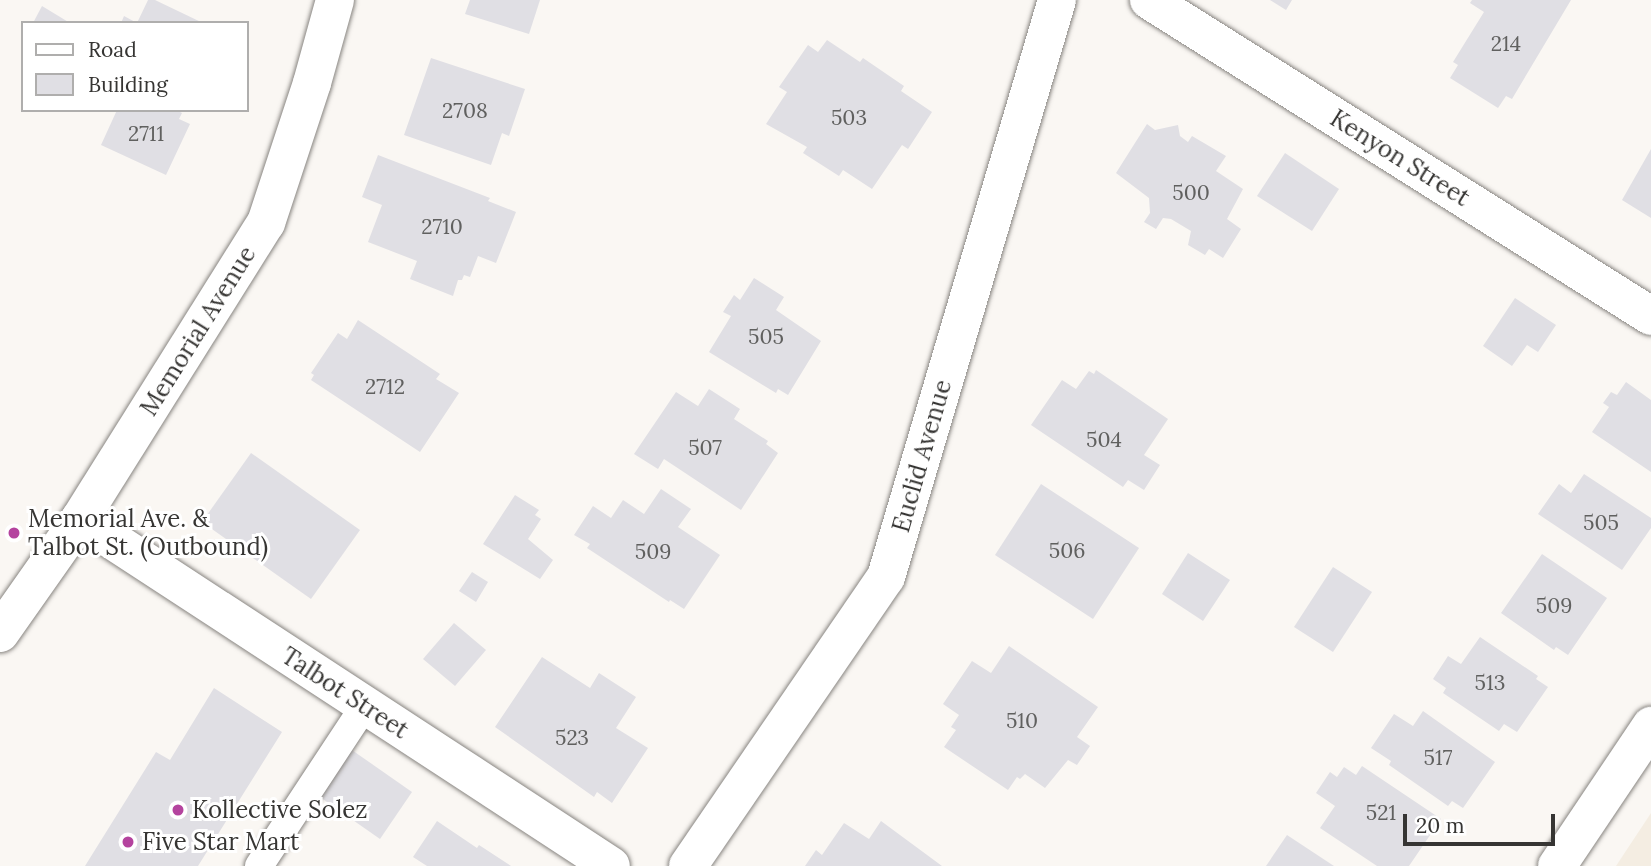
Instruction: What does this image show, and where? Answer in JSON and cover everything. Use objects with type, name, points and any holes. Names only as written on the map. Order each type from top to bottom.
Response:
[{"type":"street","name":"Memorial Avenue","points":[[0,633],[80,519],[266,223],[312,83],[335,0]]},
{"type":"street","name":"Euclid Avenue","points":[[688,866],[886,577],[1057,0]]},
{"type":"street","name":"Kenyon Street","points":[[1149,0],[1651,316]]},
{"type":"street","name":"Talbot Street","points":[[80,519],[611,866]]},
{"type":"street","points":[[1557,866],[1651,726]]},
{"type":"lane","points":[[259,866],[365,705]]},
{"type":"shaded area","points":[[1651,813],[1651,866],[1616,866]]},
{"type":"building","points":[[148,0],[155,0],[199,21],[138,21]]},
{"type":"building","points":[[470,0],[540,0],[529,34],[465,14]]},
{"type":"building","points":[[1270,0],[1292,0],[1286,10]]},
{"type":"building","points":[[1472,0],[1571,0],[1512,99],[1506,96],[1498,108],[1450,78],[1458,65],[1453,62],[1484,12],[1470,3]]},
{"type":"building","points":[[42,6],[67,21],[34,21]]},
{"type":"building","points":[[827,40],[860,62],[863,58],[904,86],[901,91],[932,112],[908,149],[902,145],[872,189],[843,170],[839,176],[803,153],[807,147],[766,124],[787,92],[779,87],[808,45],[818,52]]},
{"type":"building","points":[[431,58],[525,89],[509,136],[502,133],[491,165],[404,135]]},
{"type":"building","points":[[116,112],[180,112],[182,113],[179,119],[190,124],[166,175],[101,145]]},
{"type":"building","points":[[1147,124],[1155,130],[1178,125],[1180,136],[1188,142],[1192,136],[1226,156],[1216,171],[1243,189],[1227,219],[1241,229],[1223,258],[1209,249],[1205,255],[1188,245],[1191,231],[1171,219],[1163,218],[1156,229],[1144,222],[1150,213],[1149,198],[1116,173]]},
{"type":"building","points":[[1651,149],[1651,218],[1622,200]]},
{"type":"building","points":[[1285,153],[1339,189],[1312,231],[1257,196]]},
{"type":"building","points":[[378,155],[490,198],[488,201],[516,212],[496,263],[478,256],[470,277],[464,275],[462,280],[458,280],[453,296],[410,279],[417,261],[368,242],[382,205],[362,197]]},
{"type":"building","points":[[754,278],[784,297],[776,310],[821,341],[788,395],[778,389],[776,393],[709,352],[731,316],[723,312],[734,295],[740,300]]},
{"type":"building","points":[[1515,298],[1556,325],[1538,352],[1527,345],[1512,366],[1483,346]]},
{"type":"building","points":[[358,320],[440,374],[436,379],[459,393],[420,452],[311,380],[314,375],[311,373],[338,333],[347,339]]},
{"type":"building","points":[[1096,370],[1168,419],[1144,455],[1160,465],[1144,490],[1128,480],[1123,487],[1031,425],[1062,380],[1076,389],[1089,371],[1094,374]]},
{"type":"building","points":[[1626,382],[1651,400],[1651,472],[1592,432],[1609,407],[1603,403],[1611,392],[1617,395]]},
{"type":"building","points":[[709,389],[740,409],[734,419],[768,441],[766,444],[778,453],[741,510],[664,459],[658,469],[634,454],[676,392],[698,406]]},
{"type":"building","points":[[251,453],[360,530],[311,599],[202,522]]},
{"type":"building","points":[[1584,474],[1651,518],[1651,528],[1622,570],[1538,514],[1559,484],[1571,493]]},
{"type":"building","points":[[1041,484],[1139,548],[1093,619],[995,555]]},
{"type":"building","points":[[661,489],[691,509],[678,527],[720,555],[684,609],[587,548],[590,544],[574,535],[593,506],[611,518],[623,500],[644,514]]},
{"type":"building","points":[[515,495],[539,510],[535,515],[541,519],[528,539],[553,560],[540,579],[483,544]]},
{"type":"building","points":[[1188,553],[1230,580],[1203,621],[1162,594]]},
{"type":"building","points":[[1542,554],[1607,598],[1568,655],[1556,647],[1554,650],[1501,613]]},
{"type":"building","points":[[1333,567],[1372,592],[1333,652],[1294,627]]},
{"type":"building","points":[[472,572],[488,582],[476,602],[459,591]]},
{"type":"building","points":[[454,623],[486,650],[455,686],[423,659]]},
{"type":"building","points":[[1480,637],[1538,676],[1536,679],[1548,687],[1517,732],[1504,724],[1499,731],[1443,693],[1446,688],[1433,679],[1448,656],[1461,664]]},
{"type":"building","points":[[1009,646],[1098,707],[1077,737],[1090,746],[1077,765],[1068,760],[1045,788],[1025,774],[1020,779],[1017,777],[1008,790],[944,747],[956,730],[951,727],[959,715],[943,704],[972,661],[991,673]]},
{"type":"building","points":[[542,657],[590,688],[599,673],[636,697],[616,728],[648,748],[612,803],[597,792],[594,797],[495,727]]},
{"type":"building","points":[[214,688],[282,732],[198,866],[85,866],[156,752],[170,760]]},
{"type":"building","points":[[1423,711],[1495,762],[1463,808],[1452,801],[1448,806],[1389,765],[1391,761],[1371,748],[1394,714],[1413,726]]},
{"type":"building","points":[[349,748],[412,792],[380,839],[317,795]]},
{"type":"building","points":[[1362,766],[1441,819],[1409,866],[1377,866],[1320,828],[1335,806],[1316,793],[1330,772],[1337,777],[1344,767],[1356,775]]},
{"type":"building","points":[[437,821],[477,848],[479,845],[511,866],[427,866],[413,857]]},
{"type":"building","points":[[881,821],[942,866],[805,866],[816,850],[822,855],[844,823],[869,839]]},
{"type":"building","points":[[1287,835],[1334,866],[1266,866]]},
{"type":"place","name":"Memorial Ave. & Talbot St. (Outbound)","points":[[14,533]]},
{"type":"place","name":"Kollective Solez","points":[[178,810]]},
{"type":"place","name":"Five Star Mart","points":[[128,842]]}]
